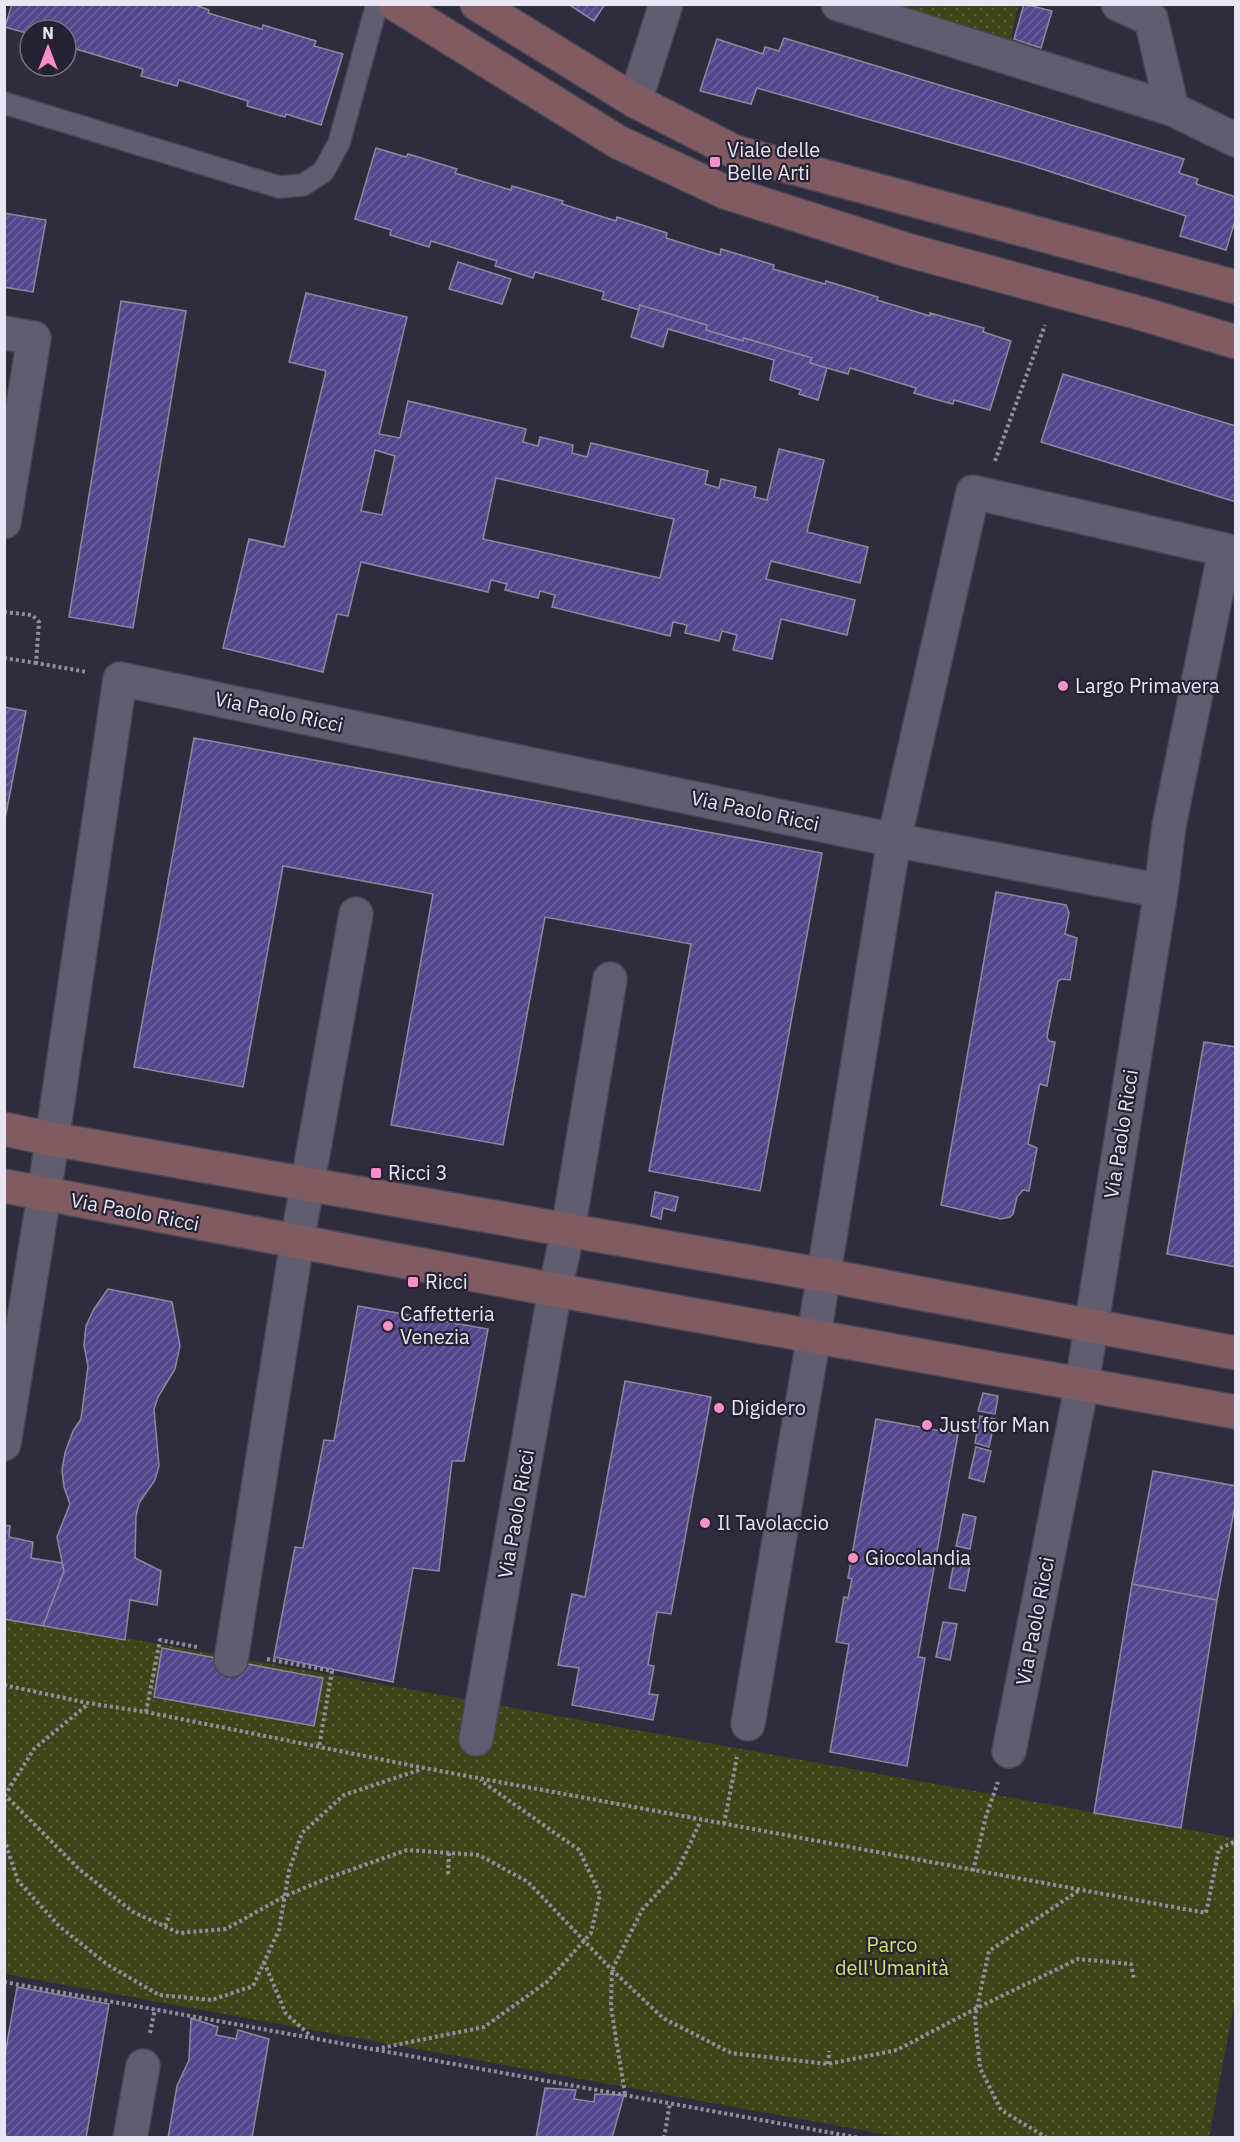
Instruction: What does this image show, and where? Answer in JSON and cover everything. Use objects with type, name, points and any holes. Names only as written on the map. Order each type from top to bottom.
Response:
[{"type":"street","points":[[395,4],[618,142],[725,192],[908,250],[1236,342]]},
{"type":"street","points":[[477,4],[635,101],[735,152],[1236,287]]},
{"type":"street","points":[[635,101],[666,4]]},
{"type":"street","points":[[838,4],[1172,109],[1236,140]]},
{"type":"street","points":[[1118,4],[1151,19],[1172,109]]},
{"type":"street","points":[[4,333],[34,338],[4,522]]},
{"type":"street","points":[[748,1724],[894,840],[973,492],[1225,550],[1169,826],[1161,891]]},
{"type":"street","name":"Via Paolo Ricci","points":[[4,1444],[44,1195],[120,679],[894,840],[1161,891],[1082,1384],[1009,1751]]},
{"type":"street","points":[[231,1660],[297,1242],[356,914]]},
{"type":"street","name":"Via Paolo Ricci","points":[[476,1739],[555,1290],[568,1230],[610,979]]},
{"type":"street","points":[[4,1129],[823,1275],[1236,1353]]},
{"type":"street","name":"Via Paolo Ricci","points":[[4,1186],[555,1290],[1236,1412]]},
{"type":"street","points":[[130,2138],[143,2066]]},
{"type":"lane","points":[[4,103],[279,187],[303,185],[323,172],[339,143],[377,4]]},
{"type":"path","points":[[973,492],[997,458],[1058,291]]},
{"type":"path","points":[[4,612],[32,615],[39,622],[36,663]]},
{"type":"path","points":[[4,658],[120,679]]},
{"type":"path","points":[[4,1685],[424,1768],[1206,1913],[1219,1849],[1236,1841]]},
{"type":"path","points":[[4,1814],[5,1795],[34,1749],[88,1703]]},
{"type":"path","points":[[724,1824],[740,1740],[748,1724]]},
{"type":"path","points":[[973,1871],[986,1816],[1009,1751]]},
{"type":"path","points":[[4,1839],[18,1881],[60,1927],[108,1965],[159,1995],[212,2000],[253,1986],[279,1930],[289,1871],[302,1833],[344,1796],[424,1768]]},
{"type":"path","points":[[374,2049],[484,2027],[547,1982],[591,1933],[600,1894],[579,1851],[477,1778]]},
{"type":"path","points":[[5,1795],[79,1869],[134,1912],[180,1933],[226,1929],[285,1896],[407,1850],[478,1855],[528,1882],[612,1970],[663,2018],[731,2053],[828,2064],[897,2050],[976,2008],[1078,1959],[1131,1964],[1134,1980]]},
{"type":"path","points":[[625,2094],[611,2007],[612,1970],[642,1910],[677,1872],[701,1820]]},
{"type":"path","points":[[448,1874],[449,1853]]},
{"type":"path","points":[[1047,2138],[1001,2110],[980,2068],[976,2008],[989,1951],[1078,1890]]},
{"type":"path","points":[[165,1926],[170,1914]]},
{"type":"path","points":[[264,1962],[286,2014],[314,2038]]},
{"type":"path","points":[[4,1982],[860,2138]]},
{"type":"path","points":[[828,2064],[829,2052]]},
{"type":"path","points":[[664,2138],[670,2103]]},
{"type":"green space","points":[[884,5],[1018,5],[1010,44]]},
{"type":"green space","name":"Parco dell'Umanità","points":[[4,1616],[1235,1838],[1235,2000],[1209,2137],[899,2137],[5,1974]]},
{"type":"building","points":[[12,4],[193,4],[209,10],[208,13],[262,29],[263,25],[316,41],[314,46],[343,54],[321,125],[286,114],[285,117],[247,106],[248,101],[179,80],[177,86],[141,76],[143,69],[78,50],[78,18],[18,18],[18,31],[5,27]]},
{"type":"building","points":[[568,4],[605,4],[594,21]]},
{"type":"building","points":[[1024,4],[1052,11],[1041,48],[1014,39]]},
{"type":"building","points":[[784,38],[1184,159],[1179,173],[1198,179],[1196,184],[1236,197],[1236,218],[1226,250],[1180,236],[1186,216],[1030,165],[757,88],[751,104],[700,91],[717,39],[763,54],[765,47],[779,51]]},
{"type":"building","points":[[376,148],[406,157],[408,154],[457,169],[455,173],[511,190],[512,186],[563,201],[562,204],[616,221],[617,217],[667,233],[666,238],[720,255],[721,249],[774,265],[773,269],[825,284],[826,281],[930,316],[930,313],[984,328],[983,332],[1011,341],[990,410],[954,400],[953,404],[914,393],[916,388],[850,368],[848,374],[810,363],[812,358],[744,338],[743,341],[706,330],[707,325],[640,305],[639,310],[602,299],[604,292],[535,272],[533,278],[495,266],[497,261],[431,241],[429,247],[390,235],[391,230],[355,219]]},
{"type":"building","points":[[4,213],[46,220],[33,292],[4,287]]},
{"type":"building","points":[[458,262],[511,279],[502,304],[449,289]]},
{"type":"building","points":[[306,293],[407,317],[379,434],[400,438],[408,401],[526,429],[523,442],[538,446],[540,437],[573,445],[572,453],[587,457],[591,443],[708,471],[705,484],[719,488],[721,479],[756,487],[754,497],[767,500],[779,449],[824,460],[807,532],[868,547],[860,583],[771,561],[766,579],[855,600],[847,635],[781,619],[772,659],[733,650],[737,635],[722,631],[719,641],[685,633],[687,625],[673,622],[670,636],[552,607],[555,595],[540,591],[538,598],[505,590],[507,584],[491,580],[488,592],[361,562],[348,616],[337,614],[323,672],[223,648],[249,539],[284,547],[326,371],[289,362]],"holes":[[[375,450],[395,456],[382,515],[361,511]],[[496,478],[674,519],[660,578],[483,539]]]},
{"type":"building","points":[[121,301],[186,311],[133,628],[69,617]]},
{"type":"building","points":[[640,305],[707,325],[706,330],[743,341],[744,338],[812,358],[810,363],[827,368],[818,400],[799,394],[801,390],[770,380],[774,360],[668,329],[663,347],[631,337]]},
{"type":"building","points":[[1063,374],[1236,426],[1236,502],[1041,442]]},
{"type":"building","points":[[4,707],[26,711],[4,824]]},
{"type":"building","points":[[194,738],[822,853],[760,1191],[649,1171],[691,944],[545,917],[503,1145],[391,1125],[433,894],[283,866],[243,1087],[134,1067]]},
{"type":"building","points":[[996,892],[1066,905],[1069,913],[1065,934],[1077,938],[1070,980],[1058,981],[1047,1037],[1049,1041],[1055,1042],[1047,1086],[1040,1084],[1039,1087],[1028,1144],[1037,1148],[1029,1191],[1023,1190],[1017,1197],[1013,1214],[1010,1217],[1001,1219],[941,1205]]},
{"type":"building","points":[[1204,1042],[1236,1047],[1236,1267],[1167,1254]]},
{"type":"building","points":[[655,1192],[678,1197],[675,1211],[663,1208],[661,1219],[651,1216]]},
{"type":"building","points":[[108,1289],[172,1302],[180,1346],[175,1369],[158,1397],[154,1409],[159,1466],[155,1480],[139,1503],[136,1516],[135,1558],[161,1571],[157,1605],[130,1600],[125,1640],[43,1626],[64,1571],[57,1537],[70,1504],[64,1487],[62,1470],[73,1431],[81,1419],[88,1366],[84,1345],[86,1326],[94,1309]]},
{"type":"building","points":[[358,1306],[488,1329],[464,1461],[452,1461],[439,1571],[413,1568],[393,1682],[274,1657],[295,1547],[303,1548],[324,1440],[334,1441]]},
{"type":"building","points":[[625,1381],[711,1397],[671,1614],[657,1612],[648,1665],[654,1666],[649,1694],[658,1695],[653,1720],[572,1705],[579,1668],[558,1665],[572,1594],[585,1597]]},
{"type":"building","points":[[983,1393],[998,1396],[995,1414],[978,1411]]},
{"type":"building","points":[[980,1416],[995,1419],[989,1447],[975,1443]]},
{"type":"building","points":[[876,1419],[958,1434],[918,1657],[925,1658],[907,1766],[830,1752],[849,1644],[836,1642],[844,1597],[848,1598],[852,1579],[848,1578]]},
{"type":"building","points":[[976,1447],[991,1451],[984,1482],[969,1478]]},
{"type":"building","points":[[1153,1471],[1236,1486],[1236,1501],[1217,1600],[1132,1584]]},
{"type":"building","points":[[963,1514],[976,1517],[970,1549],[956,1546]]},
{"type":"building","points":[[4,1525],[10,1526],[9,1537],[33,1542],[31,1558],[62,1563],[64,1571],[43,1626],[4,1619]]},
{"type":"building","points":[[955,1558],[971,1560],[965,1591],[949,1588]]},
{"type":"building","points":[[1132,1584],[1217,1600],[1181,1828],[1094,1813]]},
{"type":"building","points":[[943,1622],[957,1624],[950,1660],[936,1657]]},
{"type":"building","points":[[162,1648],[323,1678],[314,1726],[154,1697]]},
{"type":"building","points":[[17,1987],[109,2004],[86,2138],[4,2138],[4,2060]]},
{"type":"building","points":[[191,2018],[218,2027],[216,2035],[236,2039],[238,2030],[269,2039],[252,2138],[168,2138],[177,2086],[189,2060]]},
{"type":"building","points":[[545,2088],[576,2090],[574,2099],[594,2102],[595,2094],[624,2095],[612,2138],[536,2138]]},
{"type":"place","name":"Viale delle Belle Arti","points":[[715,162]]},
{"type":"place","name":"Largo Primavera","points":[[1063,686]]},
{"type":"place","name":"Ricci 3","points":[[376,1173]]},
{"type":"place","name":"Ricci","points":[[413,1282]]},
{"type":"place","name":"Caffetteria Venezia","points":[[388,1326]]},
{"type":"place","name":"Digidero","points":[[719,1408]]},
{"type":"place","name":"Just for Man","points":[[927,1425]]},
{"type":"place","name":"Il Tavolaccio","points":[[705,1523]]},
{"type":"place","name":"Giocolandia","points":[[853,1558]]}]
